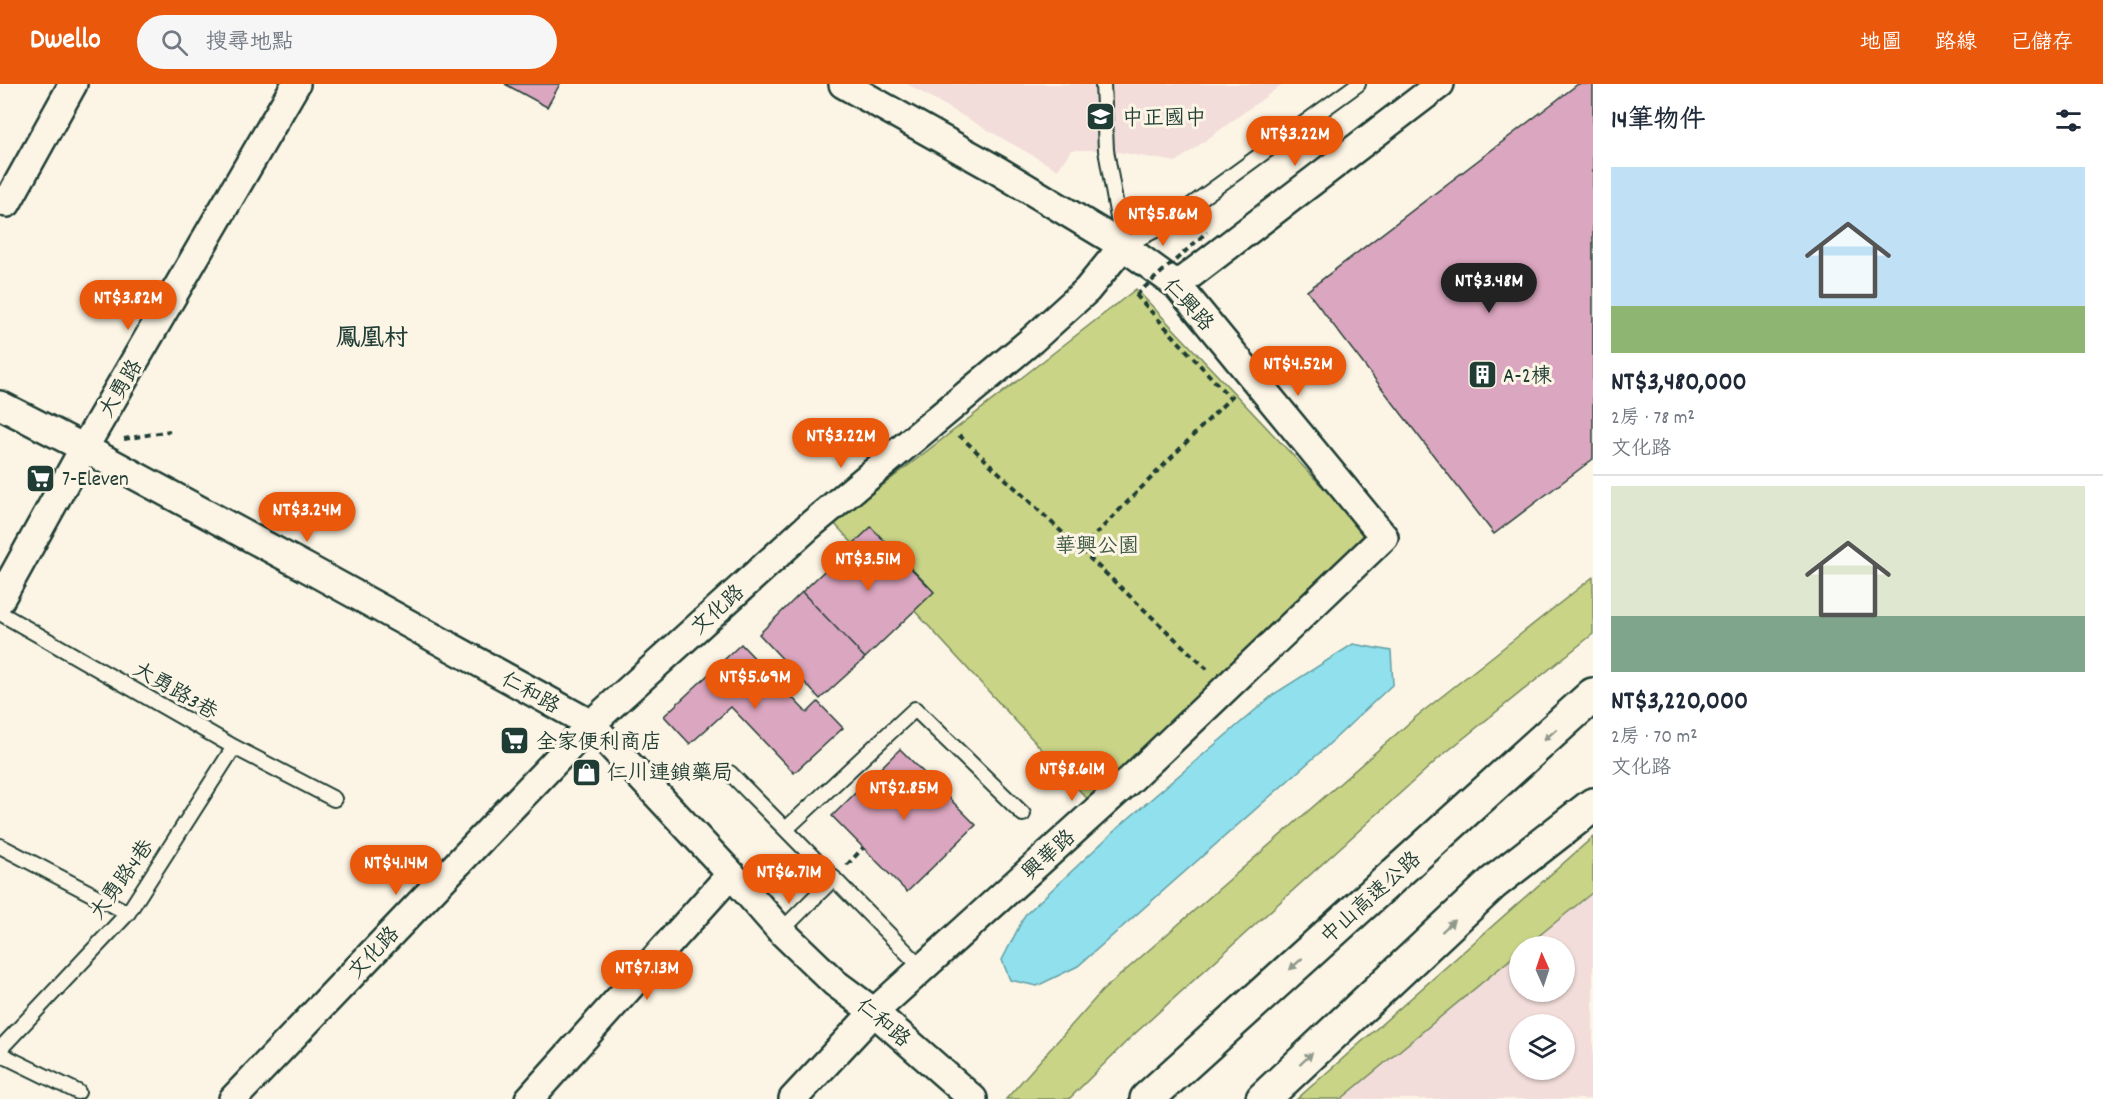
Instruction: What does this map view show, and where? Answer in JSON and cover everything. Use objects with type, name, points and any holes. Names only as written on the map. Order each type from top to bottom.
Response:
[{"type":"highway","name":"中山高速公路","points":[[1147,1099],[1593,695]]},
{"type":"highway","points":[[1263,1099],[1493,883],[1593,805]]},
{"type":"street","points":[[0,199],[7,203],[73,84]]},
{"type":"street","name":"大勇路","points":[[0,600],[84,448],[296,84]]},
{"type":"street","name":"仁興路","points":[[843,84],[997,170],[1123,246],[1177,285],[1384,537]]},
{"type":"street","points":[[1177,285],[1440,84]]},
{"type":"street","name":"文化路","points":[[233,1099],[591,724],[816,519],[1032,340],[1087,290],[1123,246]]},
{"type":"street","name":"仁和路","points":[[0,405],[84,448],[591,724],[781,931],[835,983],[874,1012],[973,1099]]},
{"type":"street","name":"興華路","points":[[793,1099],[874,1012],[1140,770],[1384,537]]},
{"type":"street","points":[[529,1099],[731,874]]},
{"type":"lane","points":[[1103,84],[1106,150],[1123,246],[1160,228],[1358,84]]},
{"type":"lane","name":"大勇路3巷","points":[[0,613],[234,747],[334,800]]},
{"type":"lane","points":[[786,829],[915,709],[1023,814]]},
{"type":"lane","name":"大勇路4巷","points":[[0,1049],[128,913],[234,747]]},
{"type":"lane","points":[[730,773],[922,968]]},
{"type":"lane","points":[[0,846],[128,913]]},
{"type":"lane","points":[[781,931],[834,878]]},
{"type":"lane","points":[[0,1054],[78,1092]]},
{"type":"path","points":[[1081,549],[1232,396],[1136,295],[1207,232]]},
{"type":"path","points":[[116,440],[170,431]]},
{"type":"path","points":[[956,432],[1208,670]]},
{"type":"shaded area","name":"中正國中","points":[[907,84],[1283,84],[1176,162],[1106,150],[1071,150],[1058,170]]},
{"type":"shaded area","points":[[1593,887],[1593,1099],[1340,1099],[1509,956],[1509,1002],[1575,1002],[1575,936],[1534,936]]},
{"type":"green space","name":"華興公園","points":[[1136,289],[1366,533],[1091,803],[834,523]]},
{"type":"green space","points":[[1593,577],[1593,634],[1439,758],[1129,1039],[1069,1099],[1006,1099],[1102,991],[1417,716]]},
{"type":"green space","points":[[1593,837],[1593,892],[1538,936],[1509,936],[1509,960],[1341,1099],[1297,1099]]},
{"type":"water","points":[[1353,644],[1391,651],[1393,684],[1326,747],[1078,966],[1037,986],[1010,980],[1002,960],[1025,915],[1122,824],[1274,694]]},
{"type":"building","points":[[505,84],[560,84],[547,107]]},
{"type":"building","name":"A-2棟","points":[[1578,84],[1593,84],[1593,459],[1494,534],[1307,291]]},
{"type":"building","points":[[871,527],[934,592],[865,658],[802,592]]},
{"type":"building","points":[[802,592],[865,658],[820,699],[759,634]]},
{"type":"building","points":[[741,644],[807,713],[818,702],[843,728],[794,773],[731,707],[690,744],[664,716]]},
{"type":"building","points":[[900,749],[976,825],[907,892],[832,816]]},
{"type":"place","name":"中正國中","points":[[1101,117]]},
{"type":"place","name":"A-2棟","points":[[1482,375]]},
{"type":"place","name":"7-Eleven","points":[[41,478]]},
{"type":"place","name":"全家便利商店","points":[[515,741]]},
{"type":"place","name":"仁川連鎖藥局","points":[[586,772]]},
{"type":"district","name":"鳳凰村","points":[[372,337]]}]
